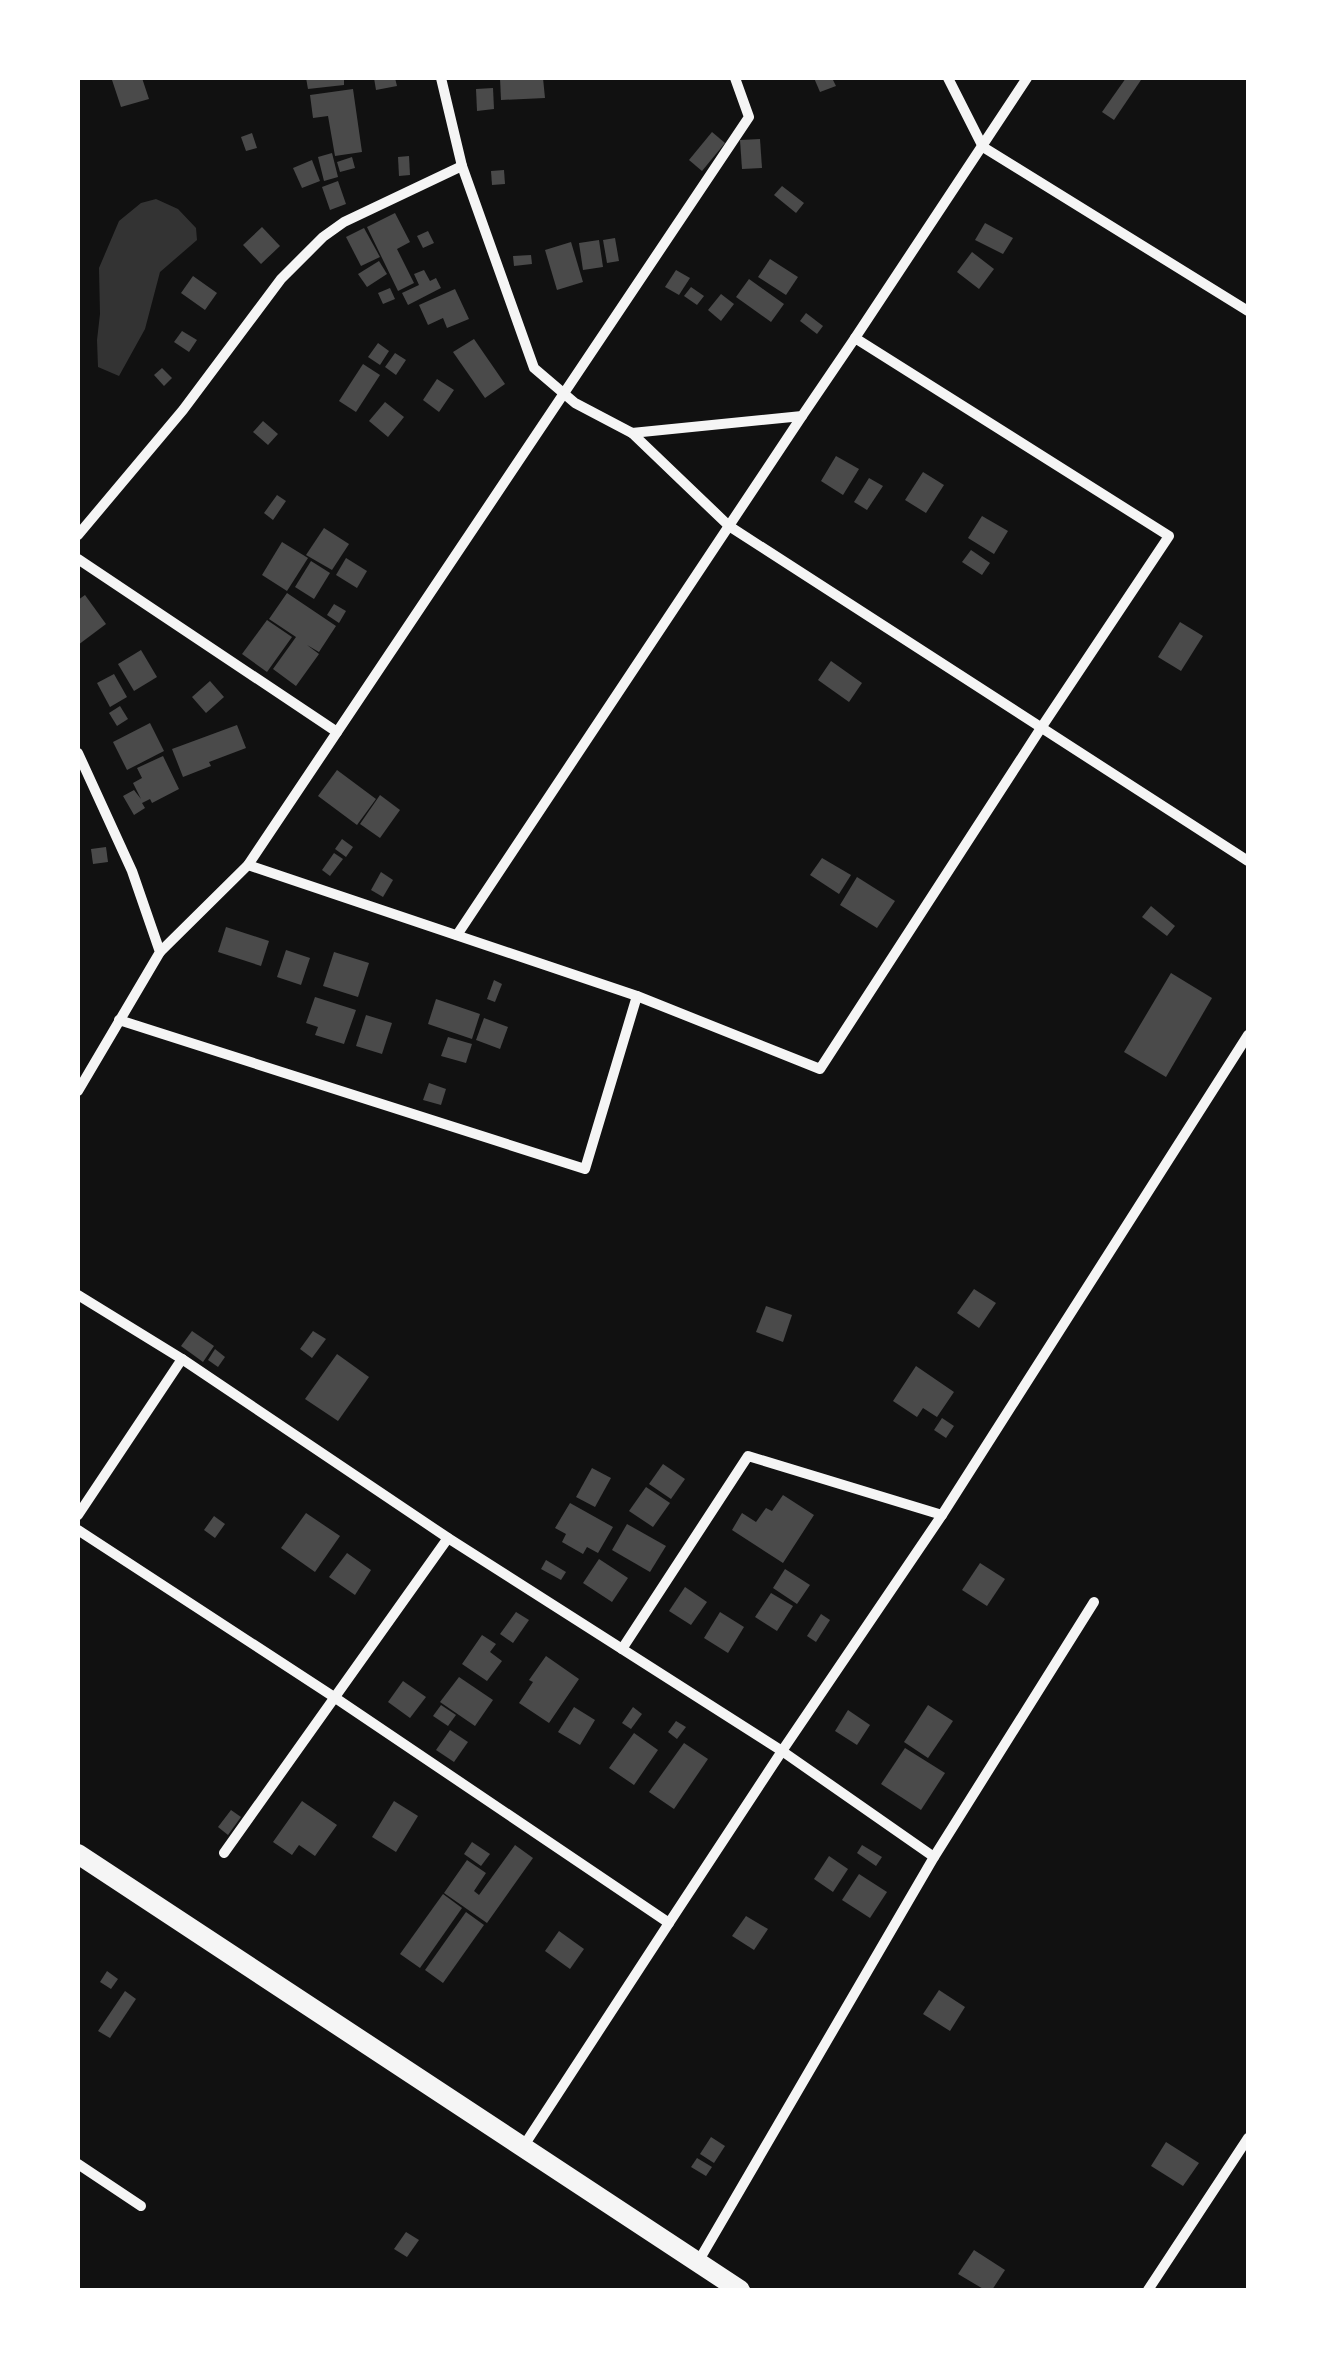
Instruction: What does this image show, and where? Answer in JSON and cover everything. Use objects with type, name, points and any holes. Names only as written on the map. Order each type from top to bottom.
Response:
[{"type":"highway","points":[[78,1854],[740,2290]]},
{"type":"street","points":[[441,78],[462,166],[534,368],[574,404],[632,434],[728,526],[1248,861]]},
{"type":"street","points":[[78,1091],[160,952],[248,865],[749,117],[735,78]]},
{"type":"street","points":[[948,78],[982,147],[1248,312]]},
{"type":"street","points":[[457,935],[1027,78]]},
{"type":"street","points":[[78,534],[182,410],[281,279],[323,236],[344,222],[462,166]]},
{"type":"street","points":[[248,865],[636,996],[820,1069],[1169,536],[855,338]]},
{"type":"street","points":[[632,434],[802,416]]},
{"type":"street","points":[[78,559],[337,732]]},
{"type":"street","points":[[78,753],[132,872],[160,952]]},
{"type":"street","points":[[119,1020],[585,1168],[636,996]]},
{"type":"street","points":[[522,2148],[782,1751],[942,1516],[1248,1035]]},
{"type":"street","points":[[78,1294],[448,1538],[782,1751],[934,1857]]},
{"type":"street","points":[[78,1515],[182,1359]]},
{"type":"street","points":[[622,1649],[748,1456],[942,1516]]},
{"type":"street","points":[[78,1490],[89,1497]]},
{"type":"street","points":[[78,1530],[669,1923]]},
{"type":"street","points":[[224,1854],[448,1538]]},
{"type":"street","points":[[697,2262],[934,1857],[1094,1602]]},
{"type":"street","points":[[1148,2290],[1248,2138]]},
{"type":"street","points":[[78,2164],[141,2206]]},
{"type":"shaded area","points":[[156,199],[178,209],[196,228],[197,240],[160,272],[145,329],[119,376],[98,367],[99,268],[119,221],[141,203]]},
{"type":"building","points":[[142,78],[149,99],[121,107],[112,80]]},
{"type":"building","points":[[306,78],[344,78],[344,85],[308,89]]},
{"type":"building","points":[[374,78],[395,78],[397,86],[376,90]]},
{"type":"building","points":[[500,78],[543,78],[545,98],[501,100]]},
{"type":"building","points":[[814,78],[832,78],[836,86],[820,92]]},
{"type":"building","points":[[1126,78],[1141,80],[1114,120],[1102,112]]},
{"type":"building","points":[[493,88],[494,109],[477,111],[476,89]]},
{"type":"building","points":[[353,89],[362,152],[335,156],[328,116],[313,118],[310,95]]},
{"type":"building","points":[[712,132],[725,143],[702,171],[689,160]]},
{"type":"building","points":[[252,133],[257,148],[246,151],[241,137]]},
{"type":"building","points":[[760,139],[762,168],[742,169],[740,140]]},
{"type":"building","points":[[332,153],[338,177],[324,181],[318,157]]},
{"type":"building","points":[[409,156],[410,175],[399,176],[398,157]]},
{"type":"building","points":[[352,157],[355,168],[340,172],[337,162]]},
{"type":"building","points":[[312,160],[320,181],[302,188],[293,168]]},
{"type":"building","points":[[504,170],[505,184],[492,185],[491,171]]},
{"type":"building","points":[[338,181],[346,204],[330,210],[322,187]]},
{"type":"building","points":[[782,186],[804,203],[796,213],[774,195]]},
{"type":"building","points":[[395,213],[410,242],[397,249],[414,283],[398,291],[367,227]]},
{"type":"building","points":[[985,223],[1013,238],[1003,254],[975,240]]},
{"type":"building","points":[[262,227],[280,246],[261,264],[243,245]]},
{"type":"building","points":[[364,228],[380,257],[361,266],[346,237]]},
{"type":"building","points":[[428,231],[434,243],[423,248],[417,236]]},
{"type":"building","points":[[615,238],[619,261],[607,263],[603,240]]},
{"type":"building","points":[[599,240],[603,267],[583,270],[579,243]]},
{"type":"building","points":[[571,242],[583,282],[557,290],[545,250]]},
{"type":"building","points":[[972,252],[994,269],[979,289],[957,272]]},
{"type":"building","points":[[531,255],[532,264],[514,266],[513,256]]},
{"type":"building","points":[[770,259],[798,277],[786,295],[758,277]]},
{"type":"building","points":[[379,261],[387,274],[367,287],[358,274]]},
{"type":"building","points":[[424,270],[430,281],[436,278],[441,288],[408,305],[402,293],[419,285],[414,274]]},
{"type":"building","points":[[676,270],[690,278],[679,295],[665,287]]},
{"type":"building","points":[[193,276],[217,293],[205,310],[181,293]]},
{"type":"building","points":[[749,279],[784,304],[771,322],[736,297]]},
{"type":"building","points":[[691,287],[704,296],[697,305],[684,296]]},
{"type":"building","points":[[390,288],[395,299],[383,304],[378,293]]},
{"type":"building","points":[[455,289],[469,319],[447,328],[443,318],[428,325],[419,305]]},
{"type":"building","points":[[721,294],[734,304],[721,321],[708,310]]},
{"type":"building","points":[[806,313],[823,326],[817,334],[800,321]]},
{"type":"building","points":[[182,331],[197,340],[189,352],[174,342]]},
{"type":"building","points":[[474,339],[505,384],[485,398],[453,352]]},
{"type":"building","points":[[378,343],[389,351],[380,365],[368,357]]},
{"type":"building","points":[[395,353],[406,360],[396,375],[385,367]]},
{"type":"building","points":[[363,364],[380,375],[356,412],[339,401]]},
{"type":"building","points":[[162,368],[172,378],[164,386],[154,375]]},
{"type":"building","points":[[437,379],[454,390],[439,412],[423,400]]},
{"type":"building","points":[[385,402],[404,417],[388,437],[369,421]]},
{"type":"building","points":[[263,421],[278,434],[268,445],[253,432]]},
{"type":"building","points":[[836,456],[859,469],[843,495],[821,481]]},
{"type":"building","points":[[923,472],[944,485],[926,513],[905,500]]},
{"type":"building","points":[[869,478],[883,486],[867,510],[854,502]]},
{"type":"building","points":[[277,495],[286,501],[273,520],[264,513]]},
{"type":"building","points":[[982,516],[1008,531],[994,554],[968,538]]},
{"type":"building","points":[[324,528],[349,544],[332,570],[306,555]]},
{"type":"building","points":[[282,542],[308,558],[287,591],[262,575]]},
{"type":"building","points":[[971,550],[990,563],[982,575],[962,562]]},
{"type":"building","points":[[346,558],[367,571],[357,588],[336,575]]},
{"type":"building","points":[[311,561],[330,573],[314,599],[295,587]]},
{"type":"building","points":[[287,593],[336,626],[319,652],[307,645],[319,654],[296,686],[273,669],[296,637],[269,619]]},
{"type":"building","points":[[85,595],[106,624],[78,645],[78,600]]},
{"type":"building","points":[[334,604],[346,611],[339,623],[327,615]]},
{"type":"building","points":[[267,620],[292,637],[267,672],[242,654]]},
{"type":"building","points":[[1180,622],[1203,636],[1181,671],[1158,657]]},
{"type":"building","points":[[141,650],[157,677],[134,691],[118,664]]},
{"type":"building","points":[[831,661],[862,683],[849,702],[818,680]]},
{"type":"building","points":[[114,674],[127,697],[110,707],[97,683]]},
{"type":"building","points":[[210,681],[224,697],[206,713],[192,697]]},
{"type":"building","points":[[120,706],[128,719],[117,726],[109,713]]},
{"type":"building","points":[[150,723],[164,751],[127,770],[113,742]]},
{"type":"building","points":[[237,725],[246,748],[183,777],[172,749]]},
{"type":"building","points":[[163,756],[179,789],[152,803],[150,799],[142,803],[145,808],[134,815],[123,796],[134,790],[141,799],[133,783],[142,778],[137,768]]},
{"type":"building","points":[[337,770],[376,799],[357,825],[318,796]]},
{"type":"building","points":[[380,795],[400,810],[380,838],[360,824]]},
{"type":"building","points":[[342,839],[353,847],[346,857],[335,849]]},
{"type":"building","points":[[106,847],[108,862],[93,864],[91,849]]},
{"type":"building","points":[[334,853],[343,859],[330,876],[322,870]]},
{"type":"building","points":[[822,858],[851,875],[839,894],[810,875]]},
{"type":"building","points":[[381,872],[393,880],[383,897],[371,890]]},
{"type":"building","points":[[857,877],[895,901],[877,928],[840,905]]},
{"type":"building","points":[[1151,906],[1175,926],[1167,936],[1142,917]]},
{"type":"building","points":[[226,927],[269,941],[261,966],[218,952]]},
{"type":"building","points":[[286,950],[310,958],[301,985],[277,977]]},
{"type":"building","points":[[334,952],[369,963],[358,997],[323,986]]},
{"type":"building","points":[[1171,973],[1212,998],[1166,1077],[1124,1052]]},
{"type":"building","points":[[494,980],[502,984],[495,1002],[487,999]]},
{"type":"building","points":[[315,997],[356,1010],[344,1044],[315,1035],[318,1027],[306,1023]]},
{"type":"building","points":[[436,999],[480,1014],[472,1039],[428,1024]]},
{"type":"building","points":[[366,1015],[392,1023],[382,1054],[356,1046]]},
{"type":"building","points":[[484,1018],[508,1027],[500,1049],[476,1040]]},
{"type":"building","points":[[448,1037],[472,1044],[466,1063],[441,1056]]},
{"type":"building","points":[[429,1083],[446,1089],[441,1105],[423,1100]]},
{"type":"building","points":[[974,1289],[996,1303],[979,1328],[957,1313]]},
{"type":"building","points":[[766,1306],[792,1315],[783,1342],[756,1332]]},
{"type":"building","points":[[192,1331],[214,1346],[203,1362],[181,1346]]},
{"type":"building","points":[[313,1331],[326,1339],[312,1358],[300,1349]]},
{"type":"building","points":[[215,1349],[225,1357],[218,1367],[208,1360]]},
{"type":"building","points":[[337,1354],[369,1377],[338,1421],[305,1399]]},
{"type":"building","points":[[916,1366],[954,1392],[937,1417],[923,1408],[917,1417],[893,1401]]},
{"type":"building","points":[[942,1418],[954,1426],[946,1438],[934,1430]]},
{"type":"building","points":[[663,1464],[685,1479],[671,1499],[649,1484]]},
{"type":"building","points":[[592,1468],[611,1478],[595,1507],[576,1497]]},
{"type":"building","points":[[646,1487],[670,1503],[653,1527],[629,1511]]},
{"type":"building","points":[[783,1495],[814,1515],[783,1563],[732,1530],[742,1513],[756,1522],[766,1508],[772,1511]]},
{"type":"building","points":[[570,1503],[613,1527],[598,1553],[587,1547],[583,1554],[562,1542],[566,1534],[555,1528]]},
{"type":"building","points":[[306,1513],[340,1536],[315,1572],[281,1548]]},
{"type":"building","points":[[214,1516],[225,1524],[215,1538],[204,1530]]},
{"type":"building","points":[[627,1524],[666,1546],[650,1572],[612,1550]]},
{"type":"building","points":[[347,1553],[371,1570],[355,1595],[329,1577]]},
{"type":"building","points":[[599,1559],[628,1578],[612,1602],[583,1583]]},
{"type":"building","points":[[546,1560],[566,1572],[561,1580],[541,1569]]},
{"type":"building","points":[[980,1563],[1005,1579],[987,1606],[962,1590]]},
{"type":"building","points":[[785,1569],[810,1585],[797,1604],[773,1588]]},
{"type":"building","points":[[685,1587],[707,1602],[691,1625],[669,1611]]},
{"type":"building","points":[[771,1593],[793,1606],[777,1631],[755,1617]]},
{"type":"building","points":[[516,1612],[529,1620],[513,1643],[500,1634]]},
{"type":"building","points":[[720,1612],[744,1627],[728,1653],[704,1638]]},
{"type":"building","points":[[821,1614],[830,1620],[816,1642],[807,1636]]},
{"type":"building","points":[[482,1635],[496,1644],[490,1652],[502,1661],[487,1681],[462,1664]]},
{"type":"building","points":[[546,1656],[579,1679],[549,1723],[519,1703]]},
{"type":"building","points":[[459,1677],[493,1700],[475,1726],[440,1702]]},
{"type":"building","points":[[403,1681],[426,1697],[410,1718],[388,1702]]},
{"type":"building","points":[[441,1705],[456,1715],[448,1726],[433,1716]]},
{"type":"building","points":[[928,1705],[953,1721],[928,1758],[904,1742]]},
{"type":"building","points":[[574,1707],[595,1720],[580,1745],[558,1732]]},
{"type":"building","points":[[633,1707],[642,1714],[631,1729],[622,1723]]},
{"type":"building","points":[[848,1710],[870,1725],[857,1745],[835,1731]]},
{"type":"building","points":[[676,1721],[686,1727],[677,1739],[668,1732]]},
{"type":"building","points":[[450,1730],[468,1742],[454,1762],[436,1750]]},
{"type":"building","points":[[634,1733],[658,1750],[634,1785],[609,1768]]},
{"type":"building","points":[[684,1743],[708,1759],[674,1809],[649,1792]]},
{"type":"building","points":[[905,1748],[945,1773],[921,1810],[881,1784]]},
{"type":"building","points":[[302,1801],[337,1825],[315,1856],[299,1845],[292,1855],[273,1842]]},
{"type":"building","points":[[394,1801],[418,1816],[396,1852],[372,1837]]},
{"type":"building","points":[[231,1810],[241,1817],[228,1835],[218,1827]]},
{"type":"building","points":[[472,1842],[490,1854],[481,1866],[464,1854]]},
{"type":"building","points":[[515,1845],[533,1858],[487,1923],[444,1893],[467,1860],[486,1873],[474,1891],[479,1895]]},
{"type":"building","points":[[862,1845],[882,1857],[876,1866],[857,1853]]},
{"type":"building","points":[[829,1856],[848,1869],[833,1892],[814,1879]]},
{"type":"building","points":[[859,1874],[887,1892],[870,1918],[842,1900]]},
{"type":"building","points":[[443,1894],[462,1908],[420,1968],[400,1954]]},
{"type":"building","points":[[466,1912],[484,1925],[443,1983],[425,1970]]},
{"type":"building","points":[[746,1916],[768,1929],[754,1950],[732,1936]]},
{"type":"building","points":[[559,1931],[584,1949],[570,1969],[545,1951]]},
{"type":"building","points":[[107,1971],[118,1979],[111,1989],[100,1982]]},
{"type":"building","points":[[939,1990],[965,2007],[950,2031],[923,2014]]},
{"type":"building","points":[[125,1991],[136,1999],[110,2038],[98,2031]]},
{"type":"building","points":[[711,2137],[725,2146],[714,2163],[700,2154]]},
{"type":"building","points":[[1166,2142],[1199,2163],[1183,2186],[1151,2166]]},
{"type":"building","points":[[697,2158],[712,2167],[706,2176],[691,2167]]},
{"type":"building","points":[[406,2232],[419,2240],[407,2257],[394,2249]]},
{"type":"building","points":[[974,2250],[1005,2270],[992,2290],[958,2274]]}]
